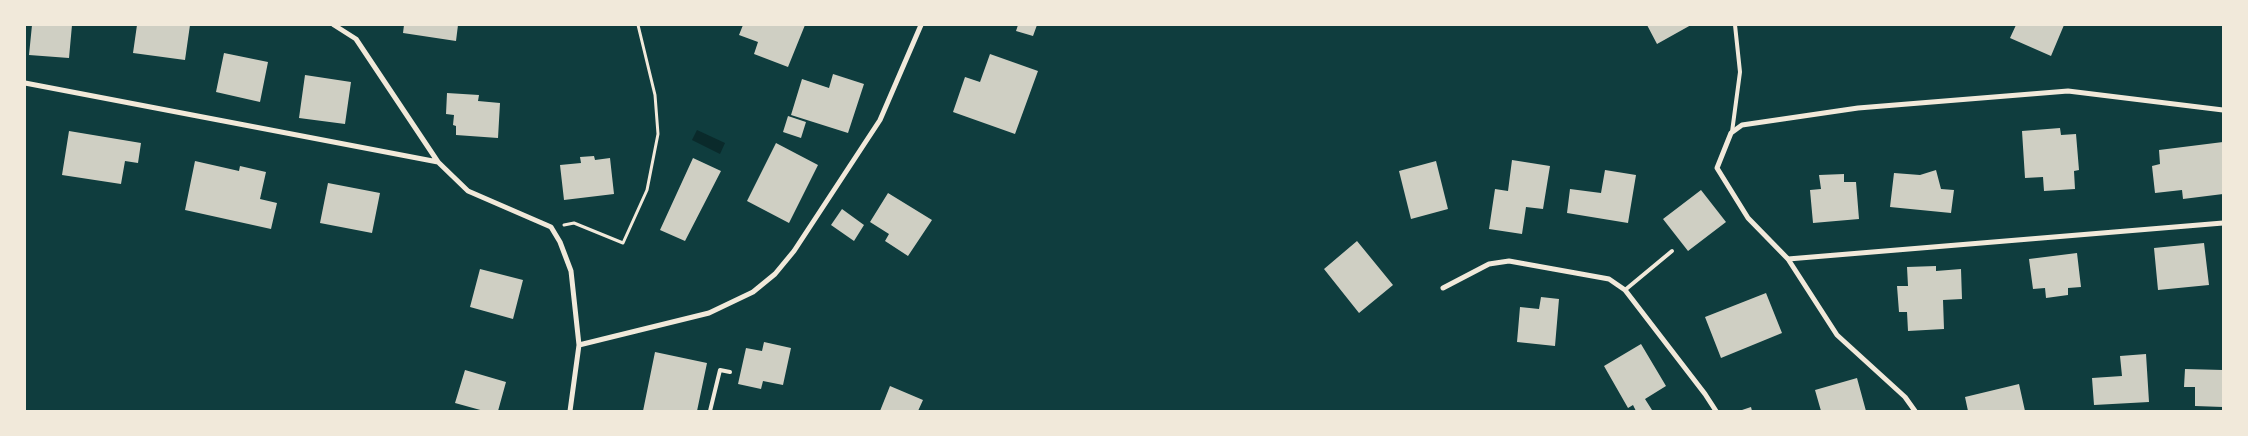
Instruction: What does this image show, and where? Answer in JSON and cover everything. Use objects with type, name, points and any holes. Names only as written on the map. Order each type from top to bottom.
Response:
[{"type":"street","points":[[334,25],[356,39],[438,162],[468,192],[551,227],[560,242],[571,270],[579,345],[570,411]]},
{"type":"street","points":[[579,345],[709,313],[754,292],[775,274],[794,251],[880,120],[921,25]]},
{"type":"street","points":[[25,83],[438,162]]},
{"type":"street","points":[[1915,411],[1905,397],[1837,335],[1788,259],[1748,218],[1717,168],[1732,133],[1742,125],[1858,108],[2068,91],[2223,110]]},
{"type":"street","points":[[1788,259],[2223,223]]},
{"type":"street","points":[[1443,288],[1489,264],[1509,261],[1608,279],[1625,290],[1706,394],[1716,411]]},
{"type":"lane","points":[[1732,133],[1740,72],[1735,25]]},
{"type":"lane","points":[[1625,290],[1672,251]]},
{"type":"lane","points":[[710,411],[720,370],[730,372]]},
{"type":"path","points":[[551,227],[574,223],[623,243],[647,190],[658,134],[655,95],[638,25]]},
{"type":"water","points":[[697,130],[725,143],[720,154],[692,140]]},
{"type":"building","points":[[32,25],[72,25],[69,58],[29,55]]},
{"type":"building","points":[[137,25],[190,25],[185,60],[133,53]]},
{"type":"building","points":[[404,25],[458,25],[456,41],[403,33]]},
{"type":"building","points":[[743,25],[805,25],[788,67],[754,54],[758,42],[739,35]]},
{"type":"building","points":[[1018,25],[1037,25],[1033,36],[1016,31]]},
{"type":"building","points":[[1647,25],[1691,25],[1657,44]]},
{"type":"building","points":[[2016,25],[2064,25],[2051,56],[2010,38]]},
{"type":"building","points":[[224,53],[268,62],[260,102],[216,92]]},
{"type":"building","points":[[990,54],[1038,71],[1015,134],[953,112],[965,77],[980,82]]},
{"type":"building","points":[[833,74],[864,84],[848,133],[791,115],[802,79],[829,88]]},
{"type":"building","points":[[305,75],[351,82],[345,124],[299,118]]},
{"type":"building","points":[[447,93],[479,95],[478,101],[500,103],[498,138],[456,135],[456,126],[453,125],[454,115],[446,114]]},
{"type":"building","points":[[788,116],[806,122],[801,138],[783,132]]},
{"type":"building","points":[[2060,128],[2061,135],[2076,134],[2079,170],[2074,171],[2075,189],[2044,191],[2043,177],[2025,178],[2022,131]]},
{"type":"building","points":[[69,131],[141,143],[138,163],[125,161],[121,184],[62,175]]},
{"type":"building","points":[[2223,142],[2223,194],[2183,199],[2182,190],[2155,193],[2152,166],[2160,164],[2159,150]]},
{"type":"building","points":[[776,143],[818,165],[789,223],[747,201]]},
{"type":"building","points":[[594,156],[595,160],[610,158],[614,194],[564,200],[560,165],[581,163],[580,157]]},
{"type":"building","points":[[693,158],[721,171],[685,241],[660,230]]},
{"type":"building","points":[[1512,160],[1550,166],[1543,209],[1526,207],[1522,234],[1489,229],[1495,189],[1508,191]]},
{"type":"building","points":[[195,161],[239,171],[240,166],[266,172],[260,199],[277,203],[271,229],[185,210]]},
{"type":"building","points":[[1436,161],[1448,209],[1411,219],[1399,171]]},
{"type":"building","points":[[1605,170],[1636,175],[1628,223],[1567,213],[1570,189],[1601,193]]},
{"type":"building","points":[[1936,170],[1941,189],[1954,190],[1951,213],[1890,207],[1894,173],[1920,175]]},
{"type":"building","points":[[1844,174],[1844,182],[1856,182],[1859,219],[1813,223],[1810,190],[1821,189],[1819,175]]},
{"type":"building","points":[[328,183],[380,193],[372,233],[320,223]]},
{"type":"building","points":[[1701,190],[1726,222],[1688,251],[1663,219]]},
{"type":"building","points":[[888,193],[932,220],[908,256],[885,241],[889,234],[870,222]]},
{"type":"building","points":[[842,209],[864,225],[854,241],[831,225]]},
{"type":"building","points":[[1357,241],[1393,285],[1359,313],[1324,269]]},
{"type":"building","points":[[2204,243],[2209,285],[2158,290],[2154,248]]},
{"type":"building","points":[[2077,253],[2081,287],[2068,288],[2068,295],[2046,298],[2045,288],[2033,289],[2029,259]]},
{"type":"building","points":[[1936,266],[1936,271],[1961,269],[1962,299],[1943,300],[1944,329],[1908,331],[1907,312],[1899,312],[1897,286],[1908,286],[1907,267]]},
{"type":"building","points":[[480,269],[523,280],[513,319],[470,307]]},
{"type":"building","points":[[1766,293],[1782,333],[1721,358],[1705,317]]},
{"type":"building","points":[[1541,297],[1559,299],[1555,346],[1517,342],[1520,307],[1539,309]]},
{"type":"building","points":[[764,342],[791,348],[783,385],[763,381],[761,389],[738,384],[746,348],[762,351]]},
{"type":"building","points":[[1641,344],[1666,386],[1645,399],[1652,410],[1648,411],[1636,411],[1633,405],[1628,408],[1604,366]]},
{"type":"building","points":[[655,352],[707,363],[697,411],[643,411]]},
{"type":"building","points":[[2146,354],[2149,402],[2094,405],[2092,378],[2122,376],[2120,356]]},
{"type":"building","points":[[2185,369],[2223,370],[2223,407],[2195,406],[2195,387],[2184,387]]},
{"type":"building","points":[[465,370],[506,382],[498,411],[484,411],[455,403]]},
{"type":"building","points":[[1857,378],[1866,411],[1821,411],[1815,390]]},
{"type":"building","points":[[2019,384],[2025,411],[1968,411],[1965,397]]},
{"type":"building","points":[[890,386],[923,400],[918,411],[880,411]]},
{"type":"building","points":[[1751,407],[1752,411],[1739,411]]}]
